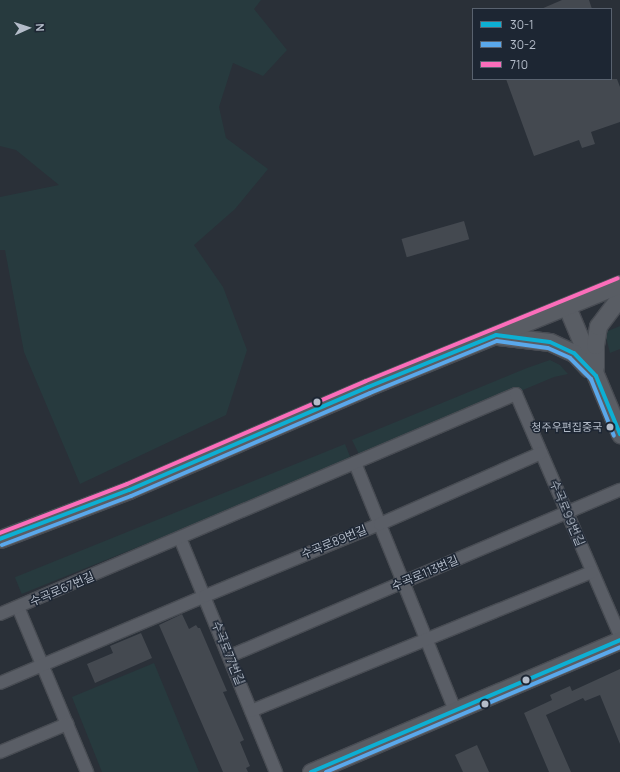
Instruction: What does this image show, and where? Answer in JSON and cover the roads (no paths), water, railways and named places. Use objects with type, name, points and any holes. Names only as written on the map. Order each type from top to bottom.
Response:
[{"type":"street","points":[[0,539],[129,490],[368,387],[620,284]]},
{"type":"street","points":[[596,376],[595,345],[598,326],[620,297]]},
{"type":"street","points":[[566,307],[620,434]]},
{"type":"street","points":[[496,335],[557,344],[574,353],[596,376]]},
{"type":"street","name":"수곡로99번길","points":[[355,463],[516,394],[620,635]]},
{"type":"street","name":"수곡로89번길","points":[[205,596],[380,524],[541,454]]},
{"type":"street","points":[[180,538],[355,463]]},
{"type":"street","name":"수곡로89번길","points":[[355,463],[455,711]]},
{"type":"street","name":"수곡로113번길","points":[[230,656],[620,490]]},
{"type":"street","name":"수곡로67번길","points":[[0,614],[180,538]]},
{"type":"street","name":"수곡로77번길","points":[[180,538],[230,656],[276,772]]},
{"type":"street","points":[[251,711],[592,572]]},
{"type":"street","points":[[0,684],[205,596]]},
{"type":"street","name":"수곡로67번길","points":[[18,607],[87,772]]},
{"type":"street","points":[[311,772],[620,640]]},
{"type":"street","points":[[0,752],[66,724]]},
{"type":"place","name":"청주우편집중국","points":[[610,427]]}]
